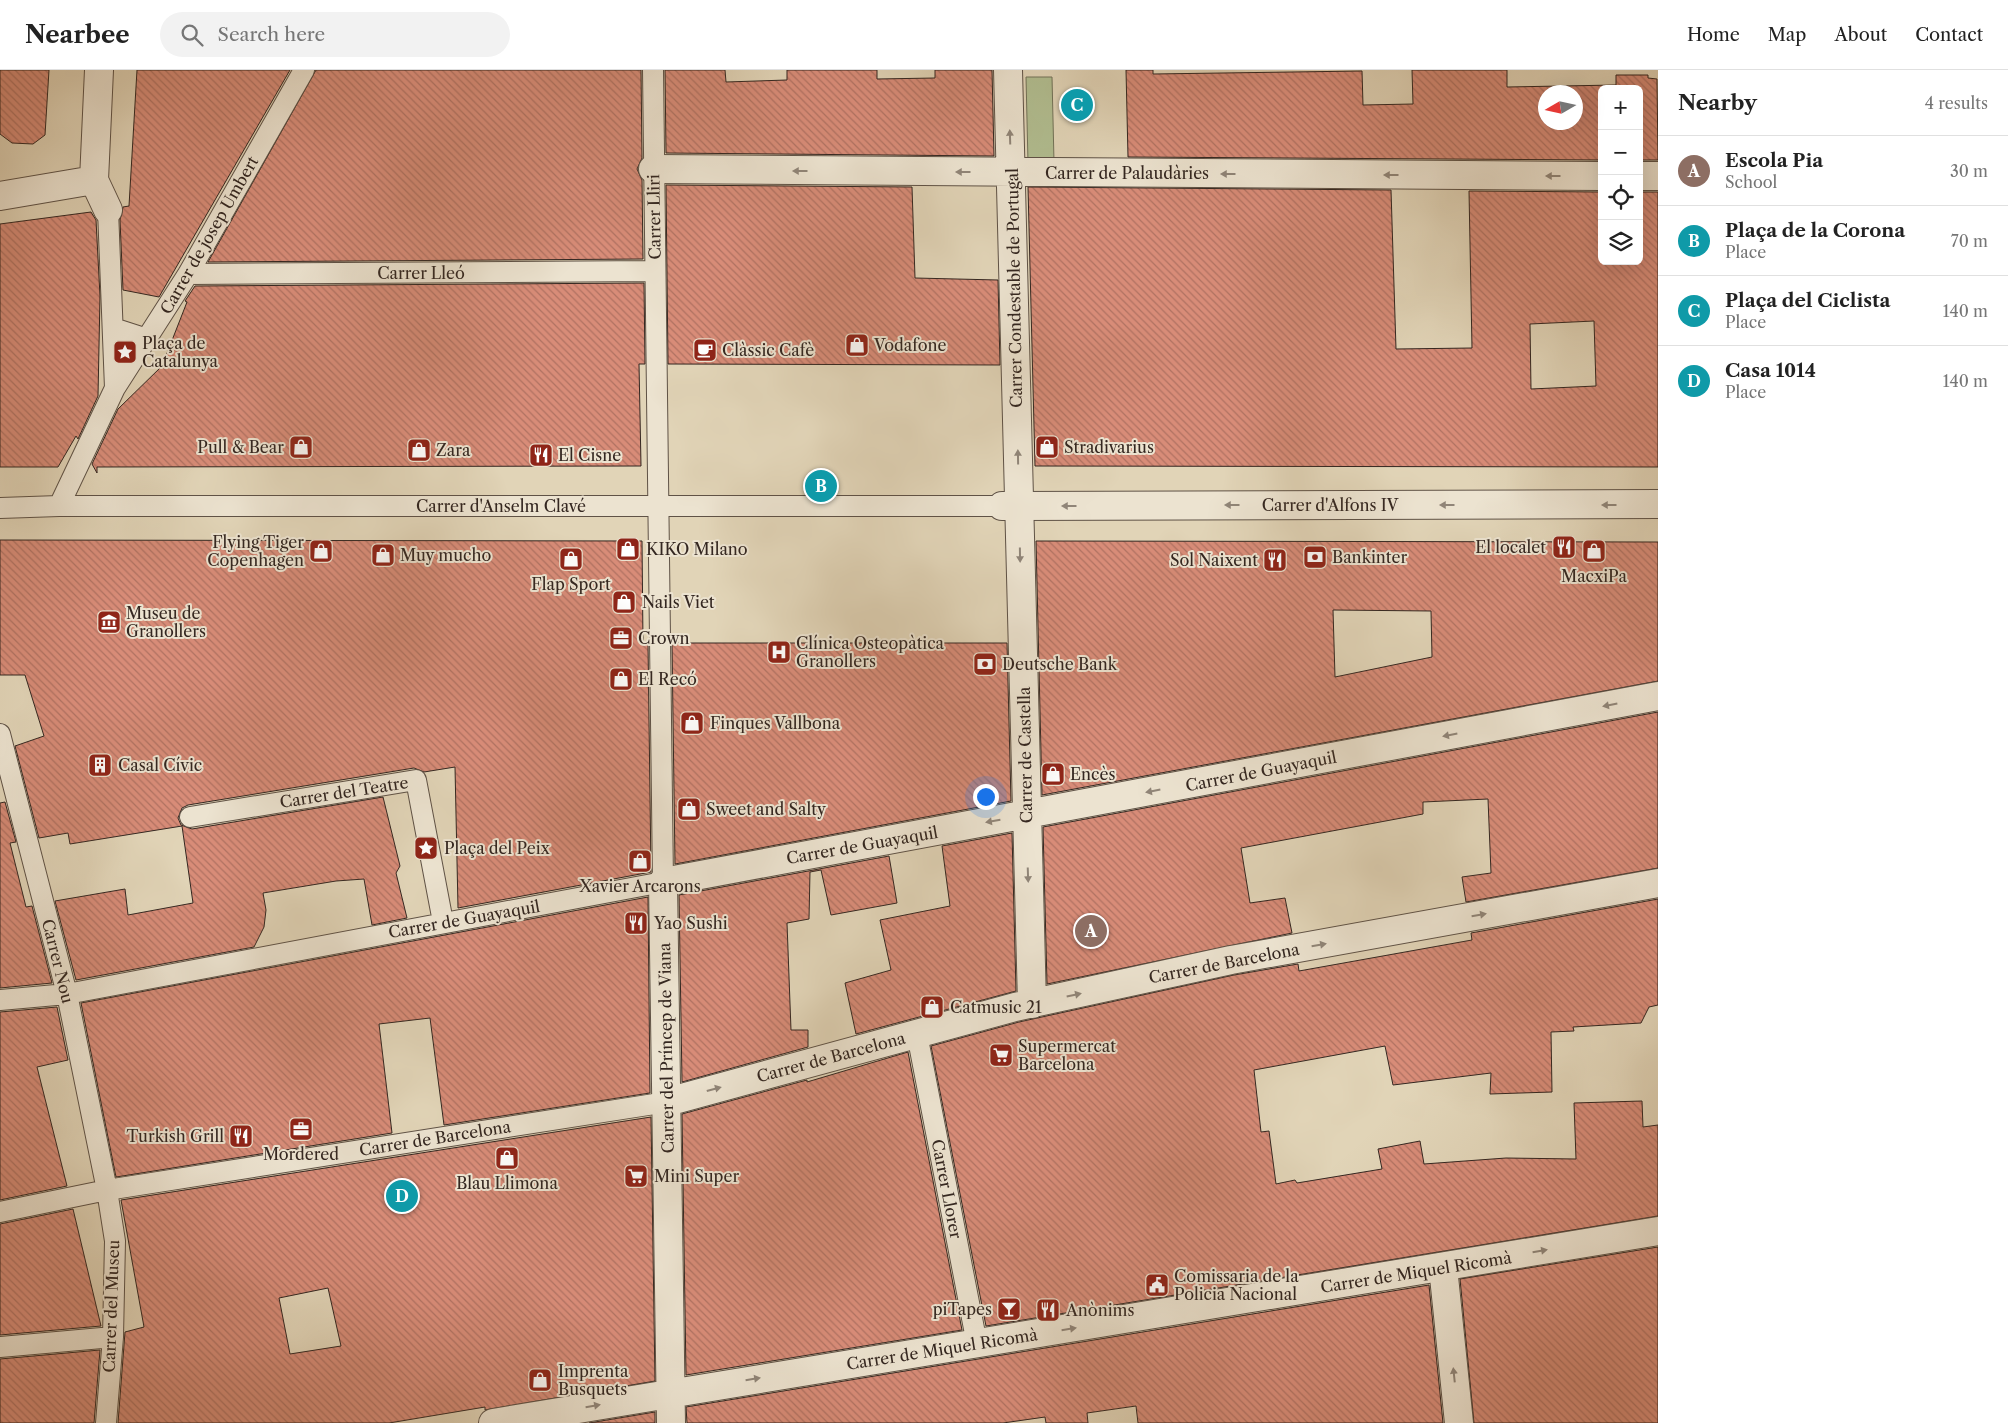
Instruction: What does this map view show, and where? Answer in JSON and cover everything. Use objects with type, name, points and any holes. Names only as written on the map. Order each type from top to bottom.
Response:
[{"type":"street","points":[[99,70],[94,180],[108,210],[115,388]]},
{"type":"street","name":"Carrer de josep Umbert","points":[[58,506],[115,388],[188,274],[304,70]]},
{"type":"street","name":"Carrer Lliri","points":[[652,70],[655,364],[660,505]]},
{"type":"street","name":"Carrer Condestable de Portugal","points":[[1008,70],[1012,172],[1010,506]]},
{"type":"street","name":"Carrer de Palaudàries","points":[[653,170],[1598,176]]},
{"type":"street","points":[[1643,176],[1658,176]]},
{"type":"street","points":[[0,196],[94,180]]},
{"type":"street","name":"Carrer Lleó","points":[[188,274],[654,271]]},
{"type":"street","points":[[113,328],[147,339]]},
{"type":"street","name":"Carrer d'Alfons IV","points":[[1010,506],[1658,504]]},
{"type":"street","name":"Carrer del Príncep de Viana","points":[[660,505],[659,644],[671,1423]]},
{"type":"street","name":"Carrer d'Anselm Clavé","points":[[0,508],[58,506],[1010,506]]},
{"type":"street","name":"Carrer de Castella","points":[[1010,506],[1026,815],[1032,1004]]},
{"type":"street","name":"Carrer de Guayaquil","points":[[0,1000],[67,994],[443,922],[1658,696]]},
{"type":"street","name":"Carrer Nou","points":[[0,734],[67,994],[107,1190]]},
{"type":"street","name":"Carrer del Teatre","points":[[190,817],[416,780],[443,922]]},
{"type":"street","name":"Carrer de Barcelona","points":[[0,1212],[107,1190],[667,1102],[1032,1004],[1231,960],[1658,883]]},
{"type":"street","name":"Carrer Llorer","points":[[916,1034],[977,1344]]},
{"type":"street","name":"Carrer del Museu","points":[[106,1423],[113,1337],[115,1241],[107,1190]]},
{"type":"street","name":"Carrer de Miquel Ricomà","points":[[493,1423],[1443,1268],[1658,1231]]},
{"type":"street","points":[[1443,1268],[1459,1423]]},
{"type":"street","points":[[0,1347],[113,1337]]},
{"type":"green space","points":[[1026,77],[1052,77],[1054,162],[1028,163]]},
{"type":"building","points":[[0,70],[49,70],[45,135],[33,144],[12,143],[0,134]]},
{"type":"building","points":[[137,70],[290,70],[159,297],[123,290],[120,220],[123,207],[129,206]]},
{"type":"building","points":[[316,70],[641,70],[642,158],[637,169],[642,180],[643,259],[208,262]]},
{"type":"building","points":[[665,70],[725,70],[726,82],[787,80],[787,70],[877,70],[877,79],[935,78],[935,70],[992,70],[994,156],[666,153]]},
{"type":"building","points":[[1126,70],[1153,70],[1153,74],[1362,71],[1363,105],[1413,104],[1412,70],[1507,70],[1507,87],[1538,86],[1538,130],[1583,130],[1583,86],[1598,85],[1598,160],[1128,157]]},
{"type":"building","points":[[1616,75],[1648,75],[1648,78],[1657,79],[1658,160],[1643,160],[1643,85],[1616,85]]},
{"type":"building","points":[[666,185],[912,187],[915,278],[998,280],[1000,365],[668,364]]},
{"type":"building","points":[[1028,187],[1391,190],[1396,349],[1472,348],[1469,191],[1598,192],[1598,265],[1643,265],[1643,192],[1658,192],[1658,467],[1035,466]],"holes":[[[1594,321],[1596,386],[1531,389],[1530,324]]]},
{"type":"building","points":[[91,212],[96,220],[100,296],[98,396],[78,439],[76,436],[58,467],[0,467],[0,224]]},
{"type":"building","points":[[644,283],[645,364],[639,364],[641,466],[97,467],[97,473],[92,464],[118,409],[162,366],[187,302],[185,301],[195,286]]},
{"type":"building","points":[[0,540],[642,541],[643,643],[648,643],[651,872],[458,908],[455,767],[424,772],[414,768],[188,805],[182,808],[178,818],[181,825],[192,829],[383,797],[400,866],[396,873],[407,918],[372,925],[364,879],[336,881],[263,893],[266,910],[264,927],[254,947],[76,980],[55,901],[125,889],[128,915],[193,903],[182,826],[70,844],[68,833],[39,838],[15,746],[44,736],[25,675],[0,675]]},
{"type":"building","points":[[1036,541],[1658,542],[1658,681],[1042,795]],"holes":[[[1333,610],[1431,611],[1432,657],[1335,677]]]},
{"type":"building","points":[[672,643],[1007,643],[1011,801],[675,864]]},
{"type":"building","points":[[1658,712],[1658,868],[1466,902],[1462,877],[1491,873],[1488,799],[1423,802],[1423,814],[1241,848],[1250,903],[1285,898],[1292,933],[1047,984],[1043,827]]},
{"type":"building","points":[[5,802],[16,842],[10,843],[26,907],[32,906],[52,983],[0,988],[0,803]]},
{"type":"building","points":[[1012,833],[1016,991],[856,1034],[845,983],[891,970],[880,920],[950,906],[942,846]]},
{"type":"building","points":[[889,856],[897,903],[831,915],[821,870],[810,872],[809,919],[787,923],[791,1030],[808,1030],[808,1047],[682,1082],[679,895]]},
{"type":"building","points":[[648,897],[650,1093],[444,1125],[430,1018],[379,1024],[392,1133],[116,1177],[81,1003]]},
{"type":"building","points":[[1658,899],[1658,1005],[1649,1007],[1641,1023],[1573,1027],[1574,1031],[1551,1032],[1552,1092],[1490,1094],[1491,1073],[1393,1085],[1385,1046],[1254,1070],[1261,1132],[1269,1131],[1276,1184],[1295,1180],[1297,1183],[1382,1169],[1378,1149],[1420,1141],[1424,1164],[1506,1158],[1576,1159],[1574,1103],[1642,1101],[1643,1127],[1658,1125],[1658,1216],[986,1326],[931,1046],[1019,1022],[1234,975],[1298,964],[1299,971],[1472,940],[1471,933]]},
{"type":"building","points":[[57,1007],[68,1060],[37,1067],[67,1186],[0,1200],[0,1012]]},
{"type":"building","points":[[908,1052],[962,1330],[686,1375],[682,1114],[807,1080],[807,1082]]},
{"type":"building","points":[[651,1117],[655,1381],[485,1410],[485,1407],[389,1423],[118,1423],[125,1332],[144,1327],[121,1200]],"holes":[[[328,1288],[341,1346],[290,1354],[279,1298]]]},
{"type":"building","points":[[73,1209],[101,1326],[0,1335],[0,1224]]},
{"type":"building","points":[[1658,1247],[1658,1423],[1474,1423],[1460,1279]]},
{"type":"building","points":[[1429,1285],[1443,1423],[1138,1423],[1136,1406],[1087,1413],[1088,1423],[1046,1423],[1045,1417],[1003,1423],[687,1423],[686,1407]]},
{"type":"building","points":[[100,1350],[94,1423],[0,1423],[0,1359]]},
{"type":"building","points":[[655,1412],[655,1423],[589,1423]]},
{"type":"place","name":"Plaça del Ciclista","points":[[1077,105]]},
{"type":"place","name":"Vodafone","points":[[857,345]]},
{"type":"place","name":"Clàssic Cafè","points":[[705,350]]},
{"type":"place","name":"Plaça de Catalunya","points":[[125,352]]},
{"type":"place","name":"Pull & Bear","points":[[301,447]]},
{"type":"place","name":"Stradivarius","points":[[1047,447]]},
{"type":"place","name":"Zara","points":[[419,450]]},
{"type":"place","name":"El Cisne","points":[[541,455]]},
{"type":"place","name":"Plaça de la Corona","points":[[821,486]]},
{"type":"place","name":"El localet","points":[[1564,547]]},
{"type":"place","name":"KIKO Milano","points":[[628,549]]},
{"type":"place","name":"Flying Tiger Copenhagen","points":[[321,551]]},
{"type":"place","name":"MacxiPa","points":[[1594,551]]},
{"type":"place","name":"Muy mucho","points":[[383,555]]},
{"type":"place","name":"Bankinter","points":[[1315,557]]},
{"type":"place","name":"Flap Sport","points":[[571,559]]},
{"type":"place","name":"Sol Naixent","points":[[1275,560]]},
{"type":"place","name":"Nails Viet","points":[[624,602]]},
{"type":"place","name":"Museu de Granollers","points":[[109,622]]},
{"type":"place","name":"Crown","points":[[621,638]]},
{"type":"place","name":"Clínica Osteopàtica Granollers","points":[[779,652]]},
{"type":"place","name":"Deutsche Bank","points":[[985,664]]},
{"type":"place","name":"El Recó","points":[[621,679]]},
{"type":"place","name":"Finques Vallbona","points":[[692,723]]},
{"type":"place","name":"Casal Cívic","points":[[100,765]]},
{"type":"place","name":"Encès","points":[[1053,774]]},
{"type":"place","name":"Sweet and Salty","points":[[689,809]]},
{"type":"place","name":"Plaça del Peix","points":[[426,848]]},
{"type":"place","name":"Xavier Arcarons","points":[[640,861]]},
{"type":"place","name":"Yao Sushi","points":[[636,923]]},
{"type":"place","name":"Escola Pia","points":[[1091,931]]},
{"type":"place","name":"Catmusic 21","points":[[932,1007]]},
{"type":"place","name":"Supermercat Barcelona","points":[[1001,1055]]},
{"type":"place","name":"Mordered","points":[[301,1129]]},
{"type":"place","name":"Turkish Grill","points":[[241,1136]]},
{"type":"place","name":"Blau Llimona","points":[[507,1158]]},
{"type":"place","name":"Mini Super","points":[[636,1176]]},
{"type":"place","name":"Casa 1014","points":[[402,1196]]},
{"type":"place","name":"Comissaria de la Policia Nacional","points":[[1157,1285]]},
{"type":"place","name":"piTapes","points":[[1009,1309]]},
{"type":"place","name":"Anònims","points":[[1048,1310]]},
{"type":"place","name":"Imprenta Busquets","points":[[540,1380]]}]
